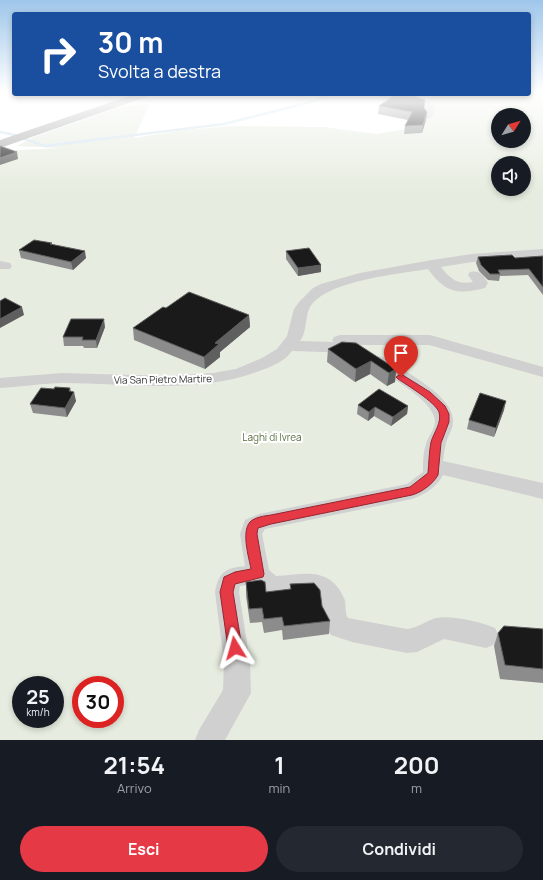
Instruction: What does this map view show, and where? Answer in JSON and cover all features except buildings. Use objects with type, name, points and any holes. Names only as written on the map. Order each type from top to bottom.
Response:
[{"type":"main road","points":[[1,145],[56,126]]},
{"type":"street","points":[[290,344],[295,337],[302,309],[310,298],[318,291],[337,283],[360,277],[472,258],[543,253]]},
{"type":"street","points":[[432,264],[442,280],[453,287],[480,285],[481,283],[475,275]]},
{"type":"street","points":[[290,344],[430,340],[543,372]]},
{"type":"street","points":[[290,344],[359,348],[427,394],[442,408],[444,422],[436,443],[433,475],[412,491],[259,522],[254,526],[251,534],[258,574],[271,587],[308,584],[321,585],[333,600],[334,619],[340,627],[352,631],[407,641],[417,640],[435,630],[444,628],[486,636]]},
{"type":"street","name":"Via San Pietro Martire","points":[[0,383],[62,378],[128,381],[212,378],[240,373],[259,366],[276,357],[290,344]]},
{"type":"street","points":[[433,466],[543,491]]},
{"type":"street","points":[[209,740],[237,692],[237,662],[227,592],[229,581],[235,577],[258,574]]},
{"type":"green space","name":"Laghi di Ivrea","points":[[67,126],[140,126],[134,138],[185,130],[231,126],[323,127],[377,134],[411,128],[412,126],[491,126],[491,148],[531,148],[531,126],[543,126],[543,740],[0,740],[0,151],[60,148],[17,146],[34,137]]},
{"type":"waterway","points":[[22,138],[45,146],[212,126]]},
{"type":"waterway","points":[[0,132],[15,135]]},
{"type":"route","points":[[235,648],[227,592],[229,581],[235,577],[258,574],[251,534],[254,526],[259,522],[271,519],[412,491],[433,475],[436,443],[444,422],[444,414],[442,408],[427,394],[401,377]]}]
